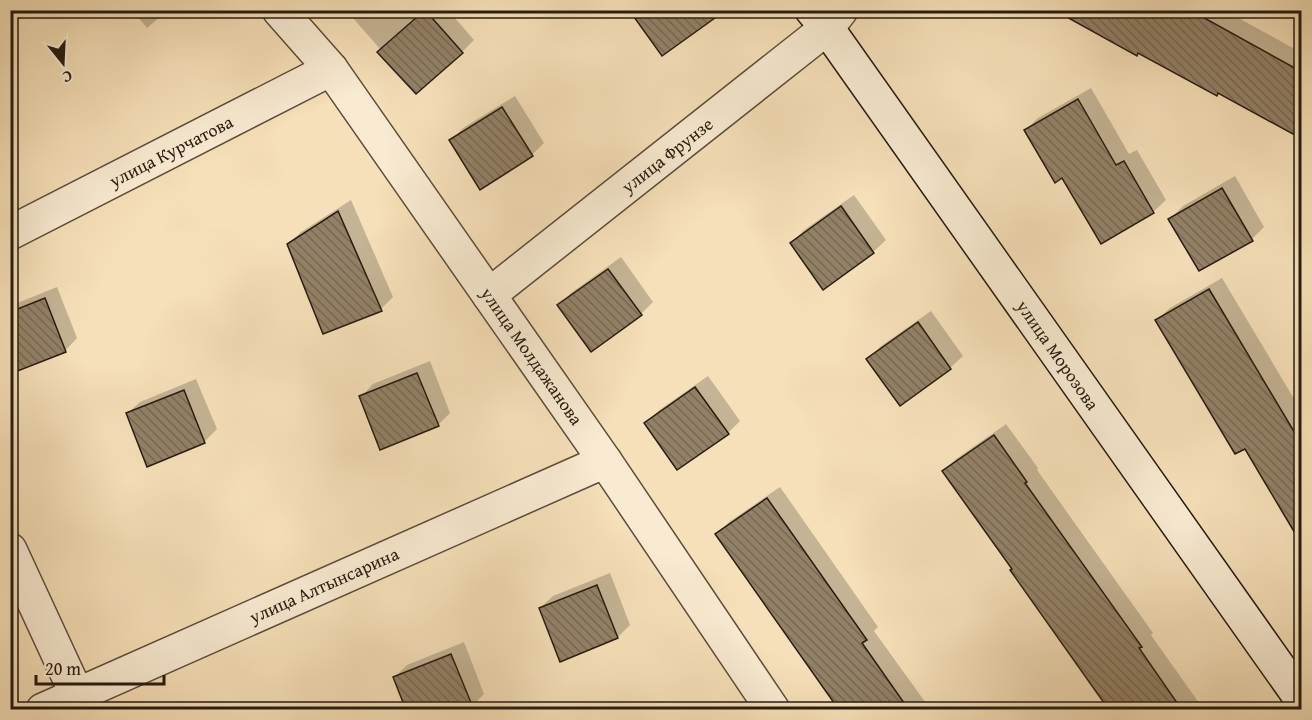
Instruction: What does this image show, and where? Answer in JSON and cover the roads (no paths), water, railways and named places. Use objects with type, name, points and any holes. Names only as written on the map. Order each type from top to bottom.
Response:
[{"type":"street","name":"улица Молдажанова","points":[[279,10],[331,69],[605,461],[773,710]]},
{"type":"street","name":"улица Фрунзе","points":[[489,295],[827,16]]},
{"type":"street","name":"улица Морозова","points":[[827,16],[1302,700]]},
{"type":"street","name":"улица Курчатова","points":[[10,233],[331,69]]},
{"type":"street","name":"улица Алтынсарина","points":[[43,710],[80,702],[605,461]]},
{"type":"street","points":[[10,550],[80,702]]}]
